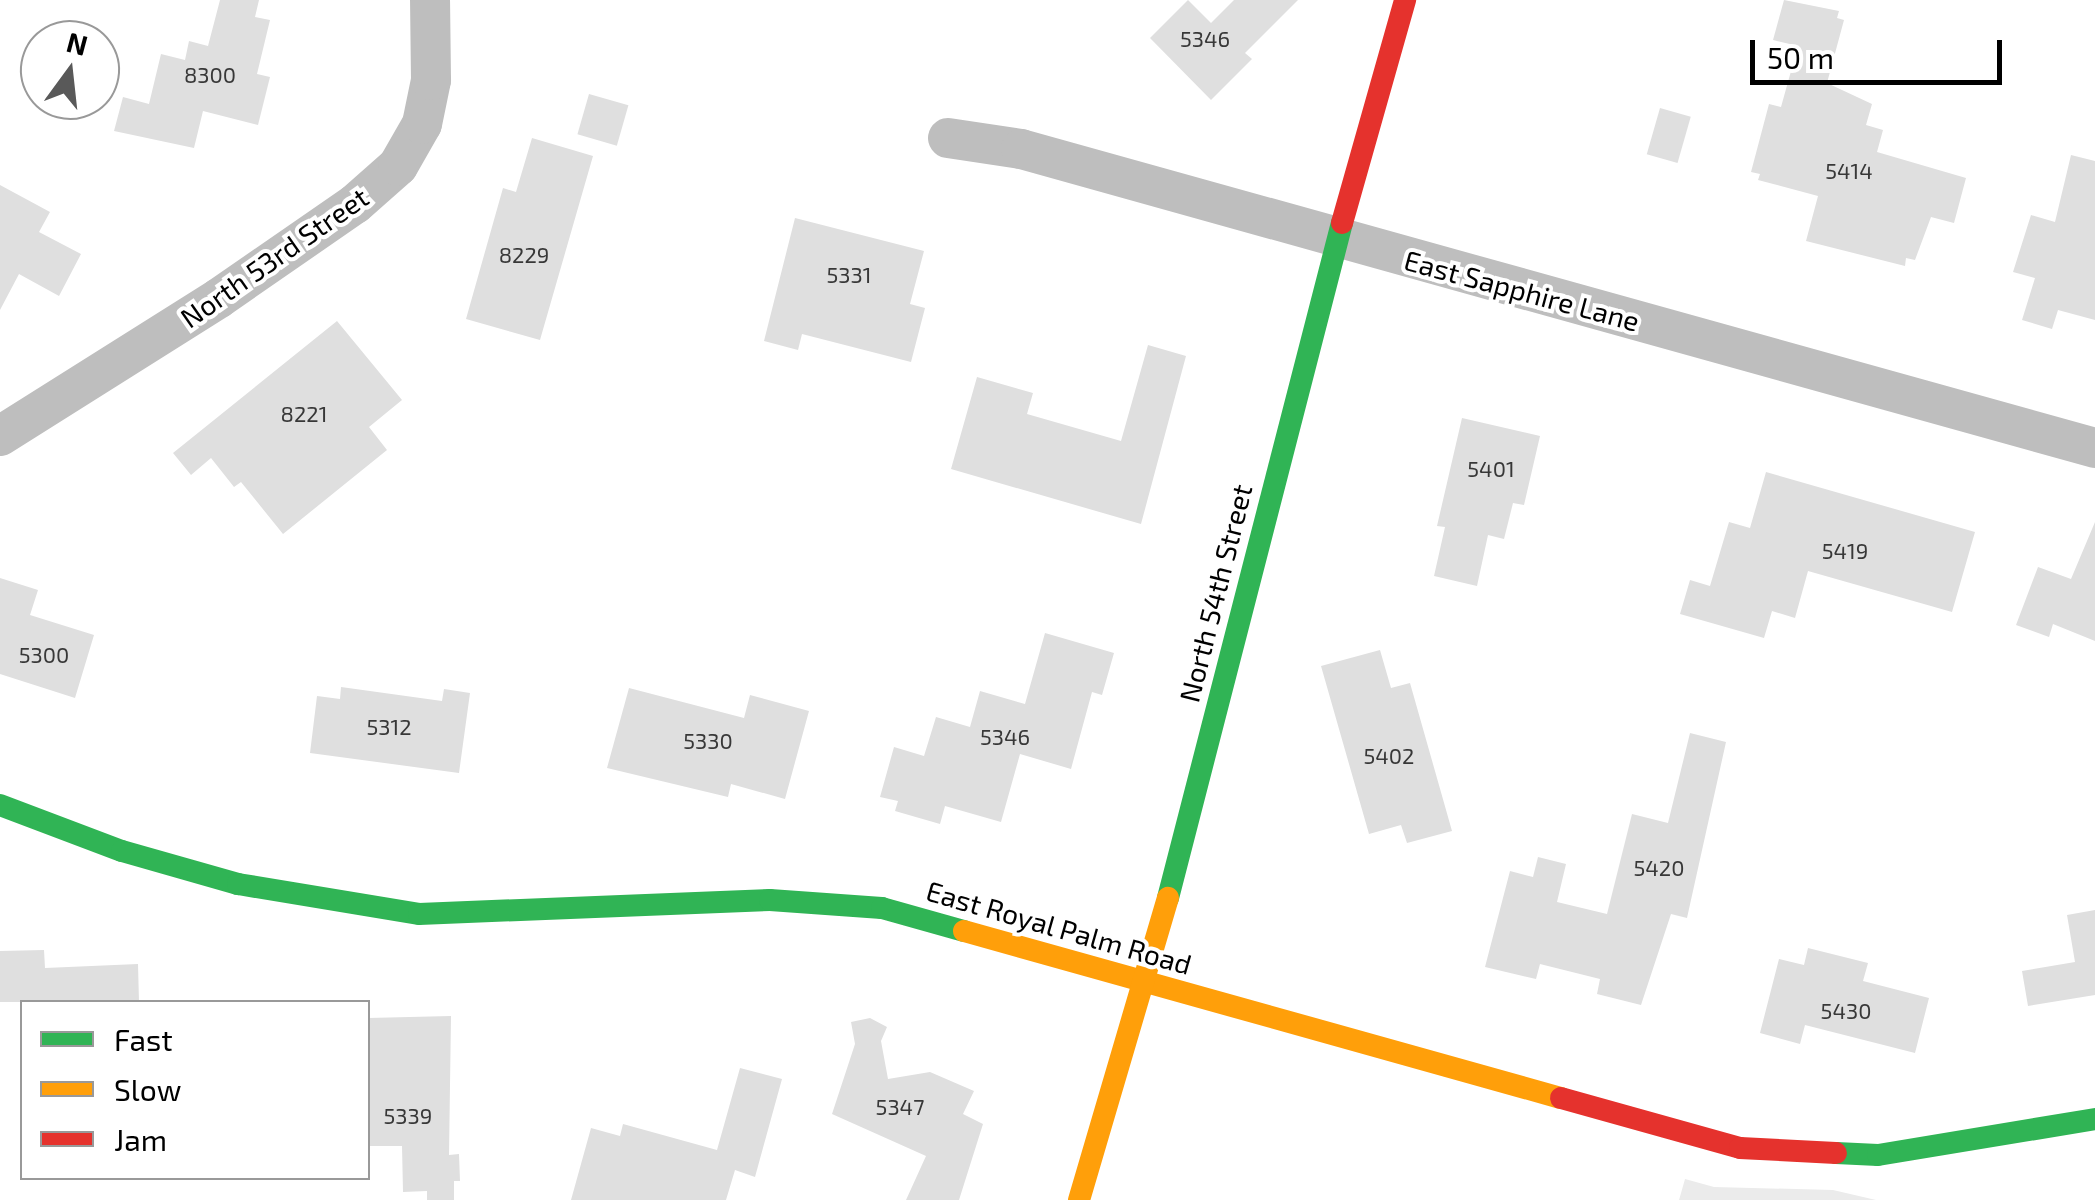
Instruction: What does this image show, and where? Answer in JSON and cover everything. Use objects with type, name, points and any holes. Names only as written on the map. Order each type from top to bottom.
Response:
[{"type":"street","name":"North 53rd Street","points":[[0,436],[219,298],[355,204],[398,166],[422,124],[431,80],[430,0]]},
{"type":"street","name":"North 54th Street","points":[[1079,1200],[1142,982],[1337,238],[1405,0]]},
{"type":"street","name":"East Sapphire Lane","points":[[948,138],[1022,149],[2095,448]]},
{"type":"street","name":"East Royal Palm Road","points":[[0,805],[161,864],[353,905],[418,914],[817,901],[882,908],[1740,1148],[1878,1155],[2095,1118]]},
{"type":"shaded area","points":[[1685,1179],[1714,1187],[1833,1190],[1876,1200],[1679,1200]]},
{"type":"building","points":[[220,0],[259,0],[255,17],[270,20],[257,74],[270,77],[258,125],[203,111],[194,148],[114,131],[123,97],[149,104],[161,54],[185,60],[189,41],[208,46]]},
{"type":"building","points":[[1188,0],[1211,23],[1234,0],[1298,0],[1245,53],[1252,59],[1211,100],[1150,38]]},
{"type":"building","points":[[1784,0],[1839,11],[1837,18],[1844,20],[1827,83],[1872,104],[1866,125],[1883,130],[1877,152],[1966,178],[1954,223],[1931,217],[1915,260],[1906,258],[1905,266],[1806,241],[1818,196],[1758,180],[1760,174],[1751,172],[1769,104],[1781,107],[1798,46],[1773,40]]},
{"type":"building","points":[[589,94],[628,105],[617,146],[577,134]]},
{"type":"building","points":[[1660,108],[1691,117],[1678,163],[1647,154]]},
{"type":"building","points":[[532,138],[593,156],[540,340],[466,319],[503,188],[516,192]]},
{"type":"building","points":[[2071,155],[2095,161],[2095,320],[2058,310],[2052,329],[2022,320],[2035,278],[2013,272],[2031,215],[2055,222]]},
{"type":"building","points":[[0,185],[50,212],[39,232],[81,254],[59,296],[19,274],[0,310]]},
{"type":"building","points":[[795,218],[924,251],[910,304],[925,308],[911,362],[802,334],[798,350],[764,341]]},
{"type":"building","points":[[337,321],[402,400],[369,427],[387,450],[283,534],[241,482],[234,487],[211,458],[191,475],[173,453]]},
{"type":"building","points":[[1148,345],[1186,356],[1141,524],[951,469],[977,377],[1033,393],[1027,414],[1121,441]]},
{"type":"building","points":[[1462,418],[1540,436],[1524,505],[1513,503],[1504,539],[1488,535],[1477,586],[1434,576],[1445,527],[1437,526]]},
{"type":"building","points":[[1766,472],[1975,532],[1952,612],[1808,571],[1795,618],[1772,611],[1764,638],[1680,614],[1690,580],[1710,586],[1729,522],[1750,528]]},
{"type":"building","points":[[2095,522],[2095,641],[2053,624],[2049,637],[2016,625],[2038,567],[2071,579]]},
{"type":"building","points":[[0,578],[38,590],[30,615],[94,635],[75,698],[0,674]]},
{"type":"building","points":[[1045,633],[1114,653],[1102,695],[1092,692],[1071,769],[1020,754],[1001,822],[945,806],[940,824],[895,811],[898,801],[880,797],[894,747],[924,756],[936,717],[970,727],[980,691],[1025,704]]},
{"type":"building","points":[[1380,650],[1391,688],[1410,683],[1452,831],[1407,843],[1401,825],[1369,834],[1321,666]]},
{"type":"building","points":[[341,687],[442,701],[444,689],[470,693],[459,773],[310,753],[317,696],[340,699]]},
{"type":"building","points":[[629,688],[744,718],[750,695],[809,711],[785,799],[731,784],[728,797],[607,768]]},
{"type":"building","points":[[1690,733],[1726,742],[1687,918],[1671,914],[1641,1005],[1597,994],[1600,979],[1540,964],[1536,979],[1485,967],[1510,871],[1533,877],[1538,857],[1566,864],[1557,902],[1607,914],[1632,814],[1668,823]]},
{"type":"building","points":[[2095,910],[2095,995],[2028,1006],[2022,971],[2075,962],[2067,915]]},
{"type":"building","points":[[1808,948],[1868,963],[1863,981],[1929,998],[1915,1053],[1805,1025],[1800,1044],[1760,1033],[1779,959],[1804,965]]},
{"type":"building","points":[[44,950],[45,968],[138,964],[139,1000],[0,1002],[0,951]]},
{"type":"building","points":[[451,1016],[449,1155],[459,1154],[460,1181],[454,1181],[454,1200],[427,1200],[427,1191],[403,1192],[402,1146],[370,1146],[370,1018]]},
{"type":"building","points":[[870,1018],[887,1027],[881,1041],[888,1079],[930,1072],[974,1091],[963,1114],[983,1124],[959,1200],[906,1200],[926,1156],[832,1114],[855,1044],[851,1022]]},
{"type":"building","points":[[740,1068],[782,1079],[755,1177],[735,1170],[726,1200],[571,1200],[591,1128],[620,1136],[623,1124],[717,1150]]},
{"type":"traffic: fast","points":[[1168,898],[1342,223]]},
{"type":"traffic: fast","points":[[0,805],[122,851],[238,884],[419,914],[770,900],[882,908],[964,931]]},
{"type":"traffic: fast","points":[[1836,1153],[1878,1155],[2095,1119]]},
{"type":"traffic: slow","points":[[1079,1200],[1168,898]]},
{"type":"traffic: slow","points":[[964,931],[1561,1098]]},
{"type":"traffic: jam","points":[[1342,223],[1405,0]]},
{"type":"traffic: jam","points":[[1561,1098],[1740,1148],[1836,1153]]}]
